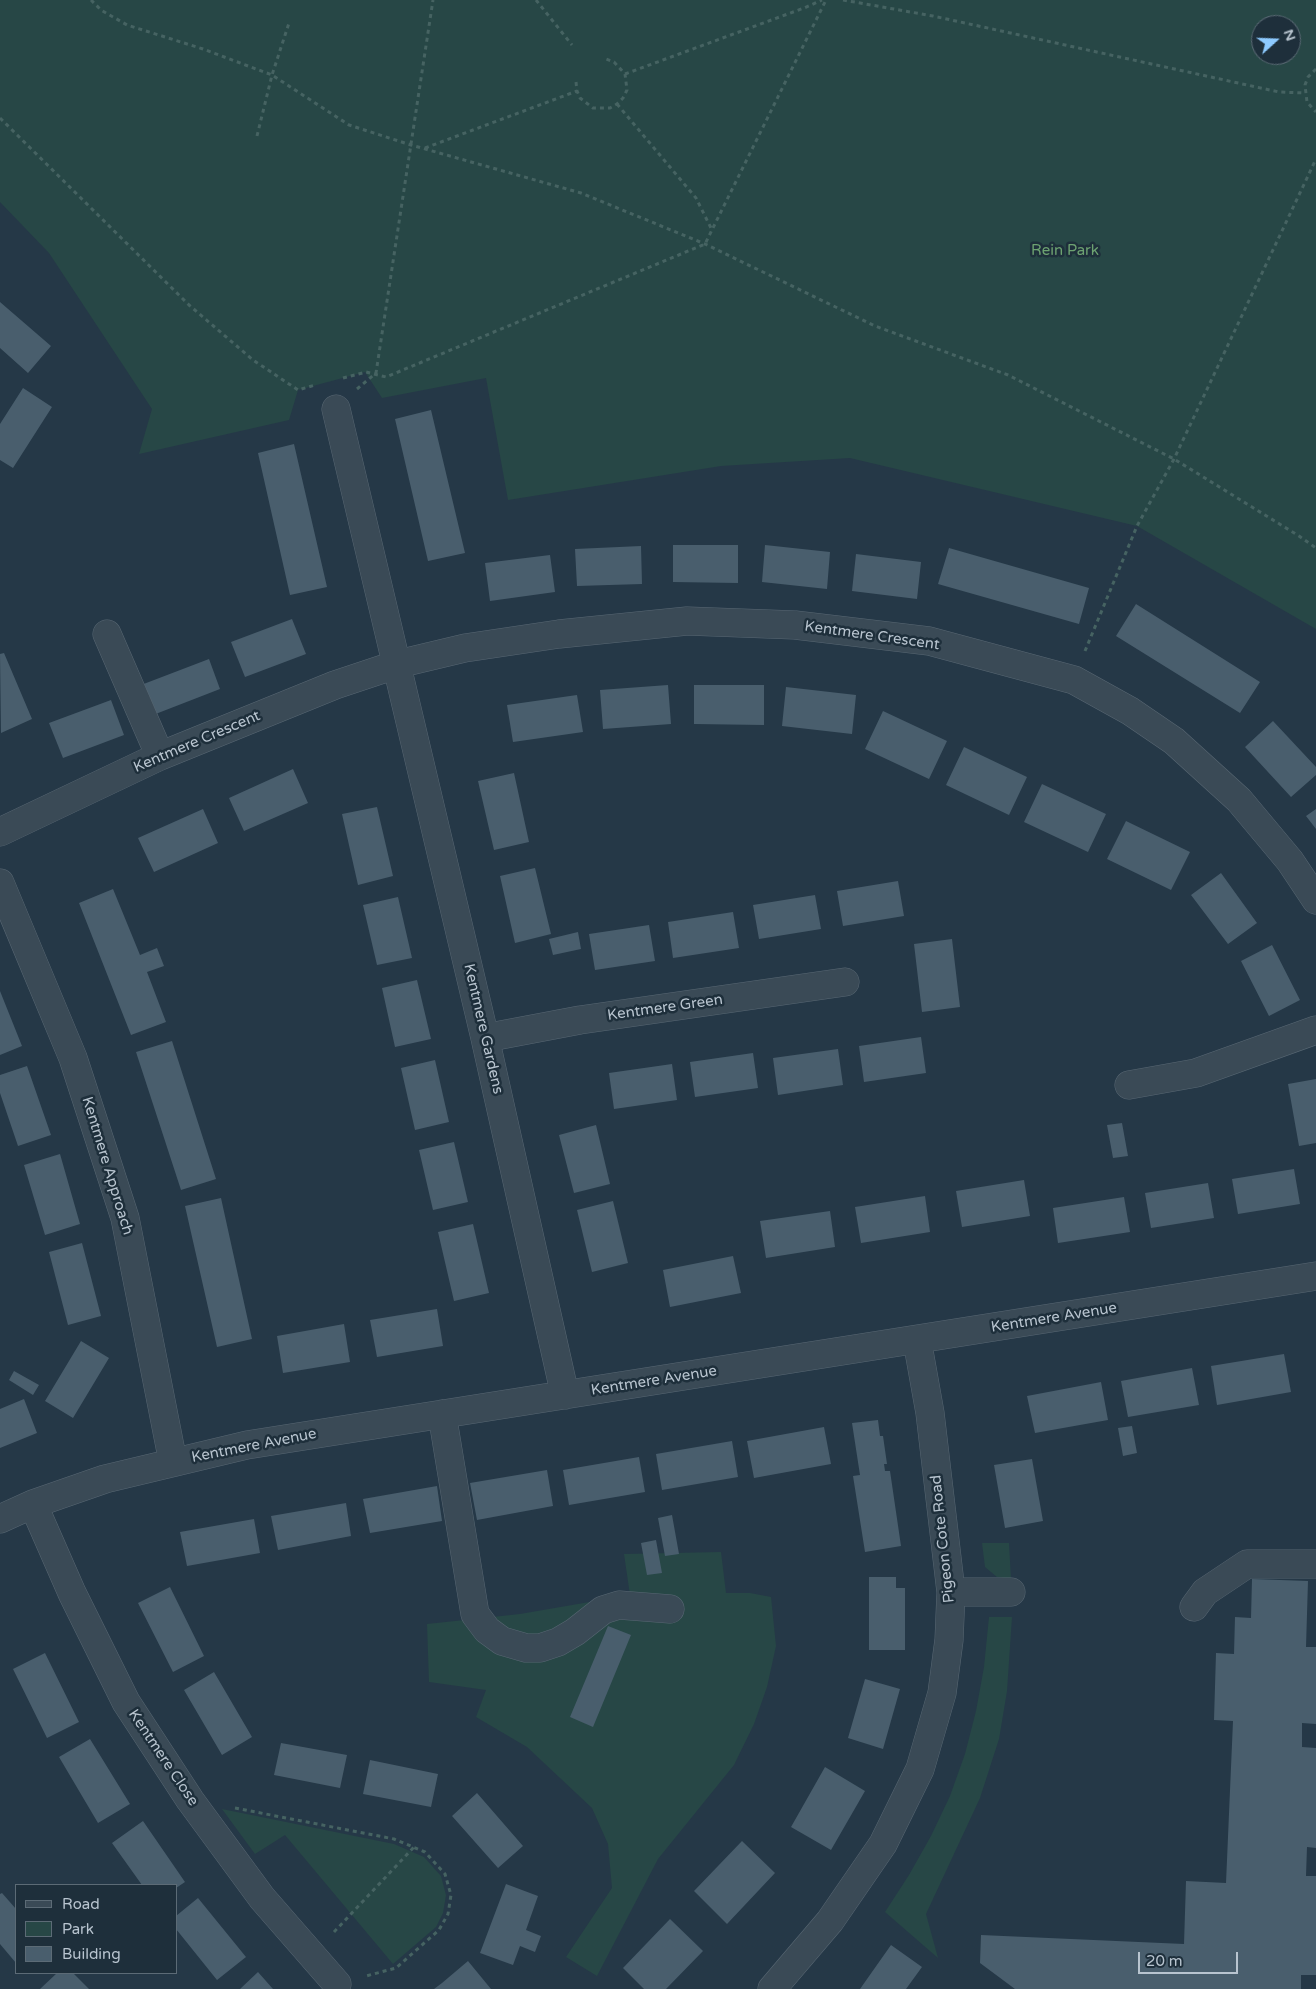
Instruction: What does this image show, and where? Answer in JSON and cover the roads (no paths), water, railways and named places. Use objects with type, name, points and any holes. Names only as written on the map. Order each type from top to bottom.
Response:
[{"type":"street","points":[[336,408],[398,664]]},
{"type":"street","name":"Kentmere Crescent","points":[[0,832],[160,756],[336,685],[398,664],[465,648],[559,634],[687,621],[795,625],[929,641],[1074,680],[1130,711],[1174,742],[1232,793],[1290,861],[1316,900]]},
{"type":"street","points":[[107,634],[160,756]]},
{"type":"street","name":"Kentmere Gardens","points":[[398,664],[485,1038],[565,1395]]},
{"type":"street","name":"Kentmere Approach","points":[[0,883],[73,1058],[125,1218],[173,1462]]},
{"type":"street","name":"Kentmere Green","points":[[485,1038],[580,1020],[845,982]]},
{"type":"street","points":[[1129,1085],[1196,1073],[1316,1030]]},
{"type":"street","name":"Kentmere Avenue","points":[[0,1519],[33,1504],[105,1479],[247,1446],[1316,1276]]},
{"type":"street","name":"Pigeon Cote Road","points":[[772,1989],[830,1921],[883,1844],[920,1769],[942,1694],[949,1640],[951,1592],[930,1412],[918,1340]]},
{"type":"street","points":[[442,1414],[475,1614],[487,1630],[502,1641],[526,1648],[540,1648],[558,1642],[575,1632],[603,1610],[619,1605],[670,1609]]},
{"type":"street","name":"Kentmere Close","points":[[33,1504],[72,1593],[126,1702],[190,1800],[262,1898],[337,1984]]},
{"type":"street","points":[[1194,1607],[1205,1592],[1247,1564],[1316,1564]]},
{"type":"street","points":[[951,1592],[1011,1592]]},
{"type":"park label","name":"Rein Park","points":[[1065,251]]}]
